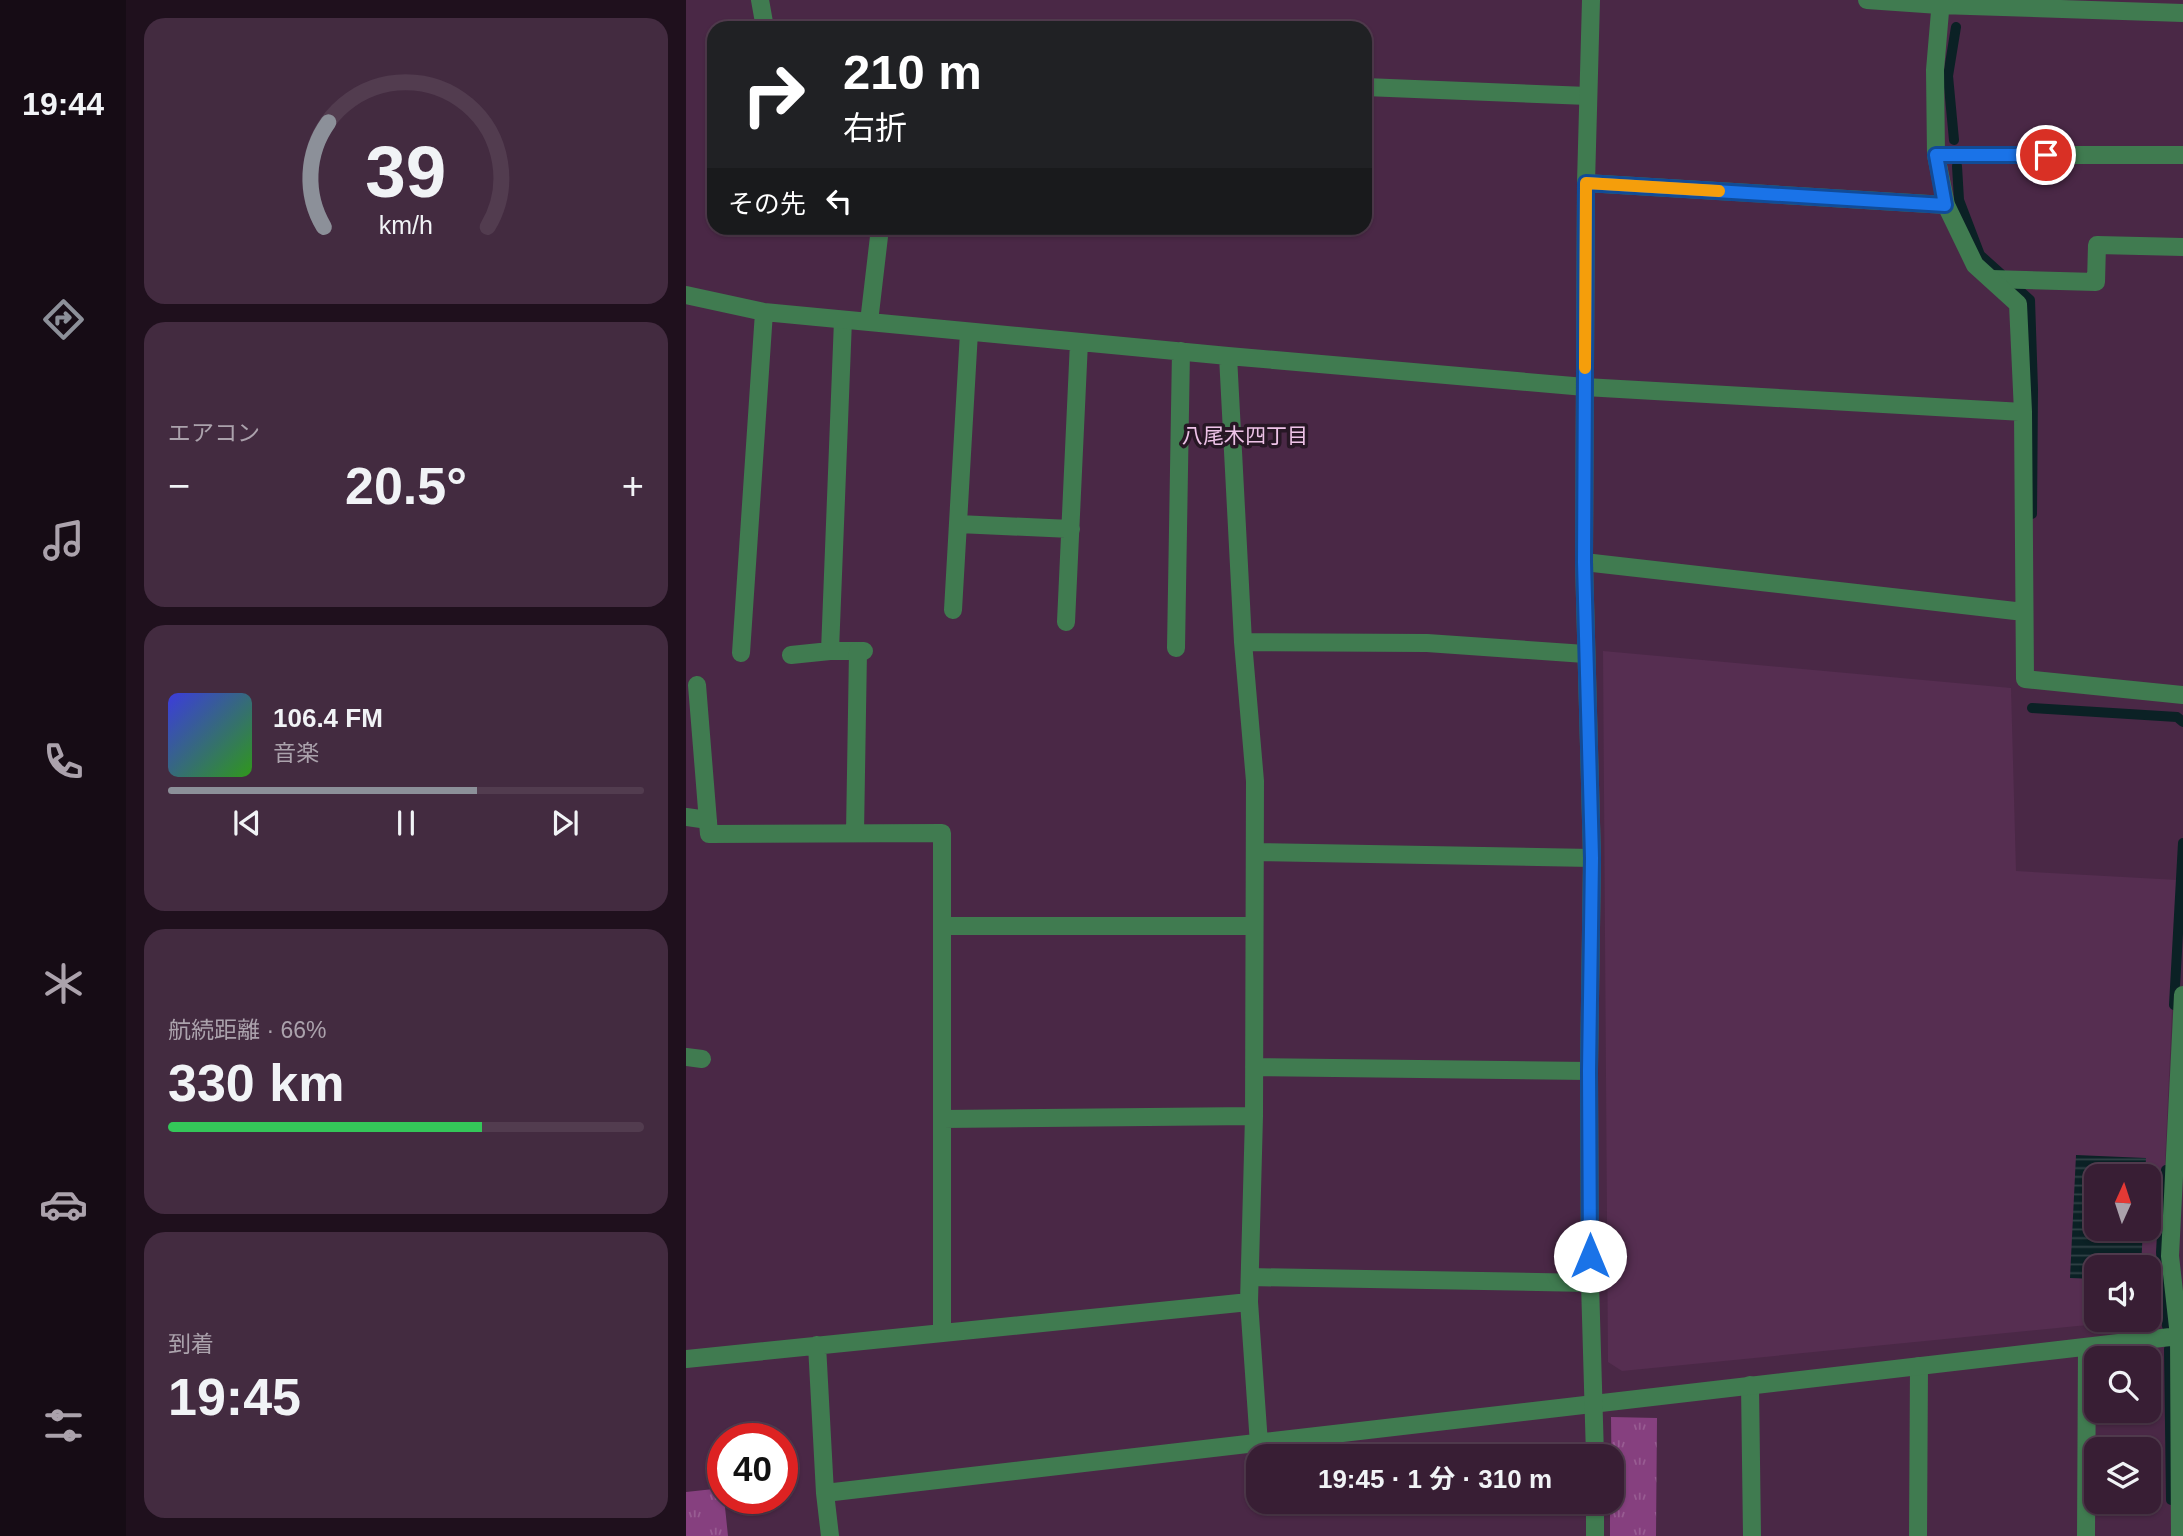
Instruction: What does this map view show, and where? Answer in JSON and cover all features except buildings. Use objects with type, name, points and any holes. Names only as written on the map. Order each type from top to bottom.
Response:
[{"type":"street","points":[[760,0],[764,21]]},
{"type":"street","points":[[1591,0],[1586,183],[1584,562],[1592,858],[1590,1283],[1595,1444]]},
{"type":"street","points":[[1867,0],[2183,13]]},
{"type":"street","points":[[1940,3],[1935,70],[1936,155],[1945,205],[1975,265],[2018,304],[2024,412],[2025,679],[2183,695]]},
{"type":"street","points":[[1372,88],[1588,96]]},
{"type":"street","points":[[1936,155],[2183,155]]},
{"type":"street","points":[[1586,183],[1945,205]]},
{"type":"street","points":[[869,323],[879,235]]},
{"type":"street","points":[[1991,279],[2096,282],[2097,246],[2183,247]]},
{"type":"street","points":[[686,295],[764,313],[1228,356],[1584,387],[2024,412]]},
{"type":"street","points":[[741,653],[764,313]]},
{"type":"street","points":[[830,651],[843,320]]},
{"type":"street","points":[[953,610],[969,332]]},
{"type":"street","points":[[1066,622],[1079,342]]},
{"type":"street","points":[[1176,649],[1181,351]]},
{"type":"street","points":[[1228,356],[1243,642],[1255,781],[1254,1115],[1249,1302],[1259,1444],[2084,1347]]},
{"type":"street","points":[[958,524],[1070,529]]},
{"type":"street","points":[[1584,562],[2025,612]]},
{"type":"street","points":[[1243,642],[1427,643],[1585,654]]},
{"type":"street","points":[[791,655],[861,651],[855,833]]},
{"type":"street","points":[[697,685],[693,707],[709,834],[942,833],[942,1333]]},
{"type":"street","points":[[686,817],[708,820]]},
{"type":"street","points":[[1255,852],[1592,858]]},
{"type":"street","points":[[942,926],[1254,926]]},
{"type":"street","points":[[2181,1535],[2179,1336],[2170,1256],[2183,995]]},
{"type":"street","points":[[1254,1067],[1589,1071]]},
{"type":"street","points":[[942,1119],[1254,1115]]},
{"type":"street","points":[[1250,1277],[1590,1283]]},
{"type":"street","points":[[686,1359],[1249,1302]]},
{"type":"street","points":[[2095,1346],[2179,1336]]},
{"type":"street","points":[[817,1345],[830,1536]]},
{"type":"street","points":[[1918,1536],[1919,1366]]},
{"type":"street","points":[[1750,1385],[1752,1536]]},
{"type":"street","points":[[2086,1536],[2087,1423]]},
{"type":"street","points":[[825,1493],[1246,1445]]},
{"type":"street","points":[[1595,1514],[1595,1536]]},
{"type":"shaded area","points":[[1603,651],[2011,688],[2016,871],[2178,880],[2162,1228],[2175,1313],[2161,1316],[2161,1255],[2084,1255],[2084,1325],[1622,1371],[1608,1362]]},
{"type":"shaded area","points":[[2076,1155],[2146,1158],[2146,1164],[2084,1164],[2084,1241],[2142,1241],[2142,1255],[2084,1255],[2084,1279],[2070,1278]]},
{"type":"green space","points":[[1611,1417],[1657,1418],[1656,1536],[1610,1536],[1610,1514],[1624,1514],[1624,1444],[1611,1444]]},
{"type":"green space","points":[[707,1490],[707,1514],[726,1514],[728,1536],[686,1536],[686,1492]]},
{"type":"waterway","points":[[1954,140],[1948,76],[1956,27]]},
{"type":"waterway","points":[[1957,166],[1959,200],[1980,255],[2030,300],[2033,389],[2032,514]]},
{"type":"waterway","points":[[2032,708],[2177,717],[2183,722]]},
{"type":"waterway","points":[[2174,1005],[2183,843]]},
{"type":"waterway","points":[[2166,1170],[2161,1252],[2167,1326]]},
{"type":"waterway","points":[[2169,1349],[2171,1500]]},
{"type":"slow traffic","points":[[1585,368],[1586,183],[1719,191]]},
{"type":"district","name":"八尾木四丁目","points":[[1245,435]]},
{"type":"route","points":[[1590,1256],[1592,858],[1584,562],[1586,183],[1945,205],[1936,155],[2046,155]]}]
